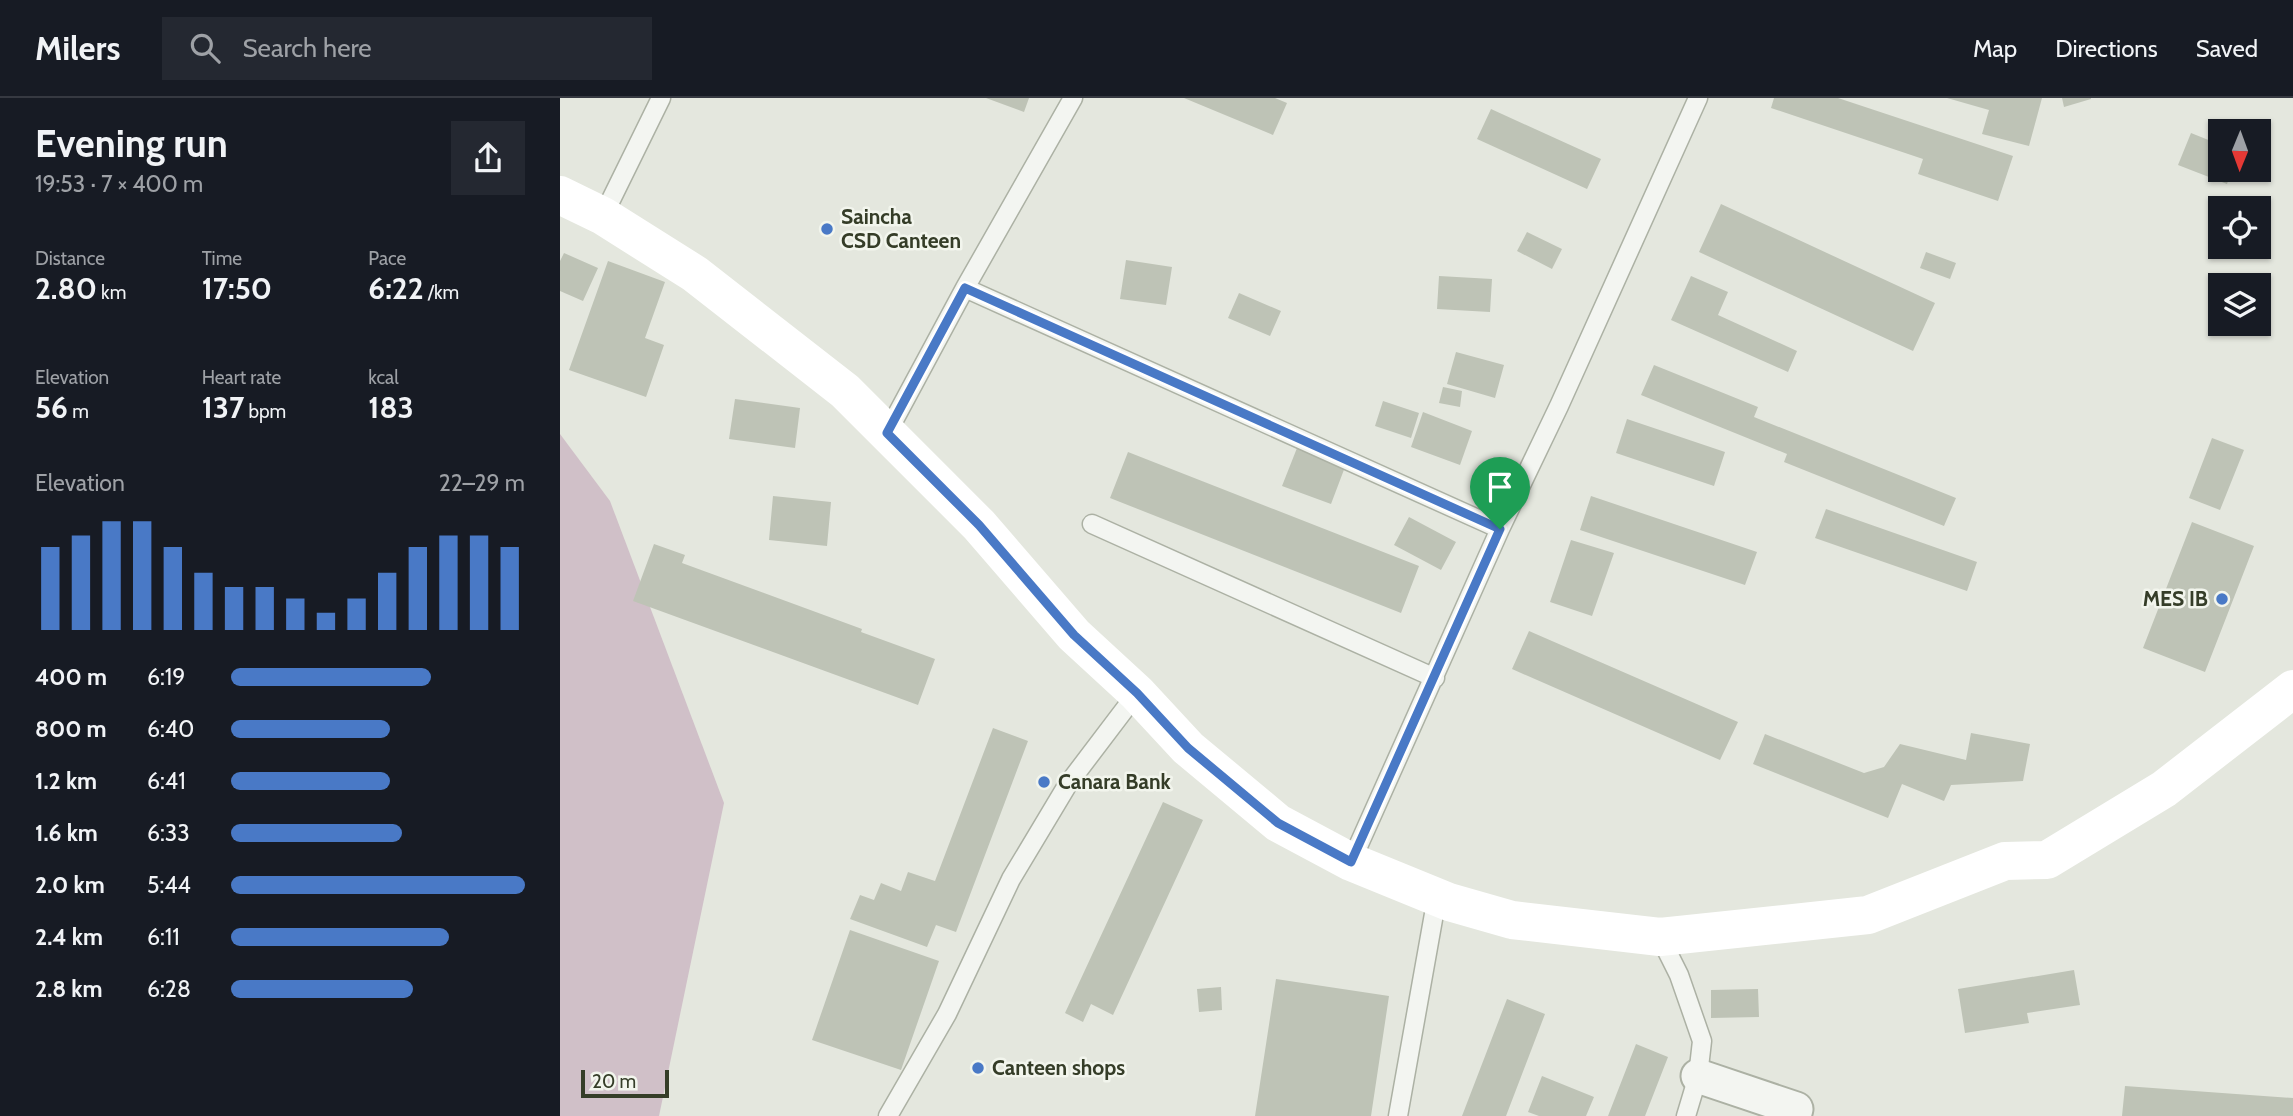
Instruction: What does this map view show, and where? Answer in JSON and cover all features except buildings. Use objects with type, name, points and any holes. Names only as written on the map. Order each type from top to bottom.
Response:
[{"type":"main road","points":[[560,195],[603,216],[695,274],[845,391],[979,525],[1074,635],[1137,693],[1188,748],[1278,823],[1351,862],[1437,897],[1512,920],[1660,937],[1868,915],[2004,861],[2047,860],[2164,789],[2293,689]]},
{"type":"street","points":[[1698,1076],[1796,1110],[1794,1116]]},
{"type":"lane","points":[[603,216],[661,98]]},
{"type":"lane","points":[[887,433],[965,288],[1073,98]]},
{"type":"lane","points":[[1351,862],[1698,98]]},
{"type":"lane","points":[[965,288],[1500,529]]},
{"type":"lane","points":[[1092,524],[1435,678]]},
{"type":"lane","points":[[888,1116],[947,1014],[1018,867],[1068,784],[1137,693]]},
{"type":"lane","points":[[1398,1116],[1437,897]]},
{"type":"lane","points":[[1660,937],[1679,975],[1702,1041],[1698,1076],[1686,1116]]},
{"type":"shaded area","points":[[560,434],[610,501],[724,803],[659,1116],[560,1116]]},
{"type":"place","name":"Saincha CSD Canteen","points":[[827,229]]},
{"type":"place","name":"MES IB","points":[[2222,599]]},
{"type":"place","name":"Canara Bank","points":[[1044,782]]},
{"type":"place","name":"Canteen shops","points":[[978,1068]]},
{"type":"route","points":[[965,288],[1500,529],[1351,862],[1278,823],[1188,748],[1137,693],[1074,635],[979,525],[887,433],[965,288]]}]
